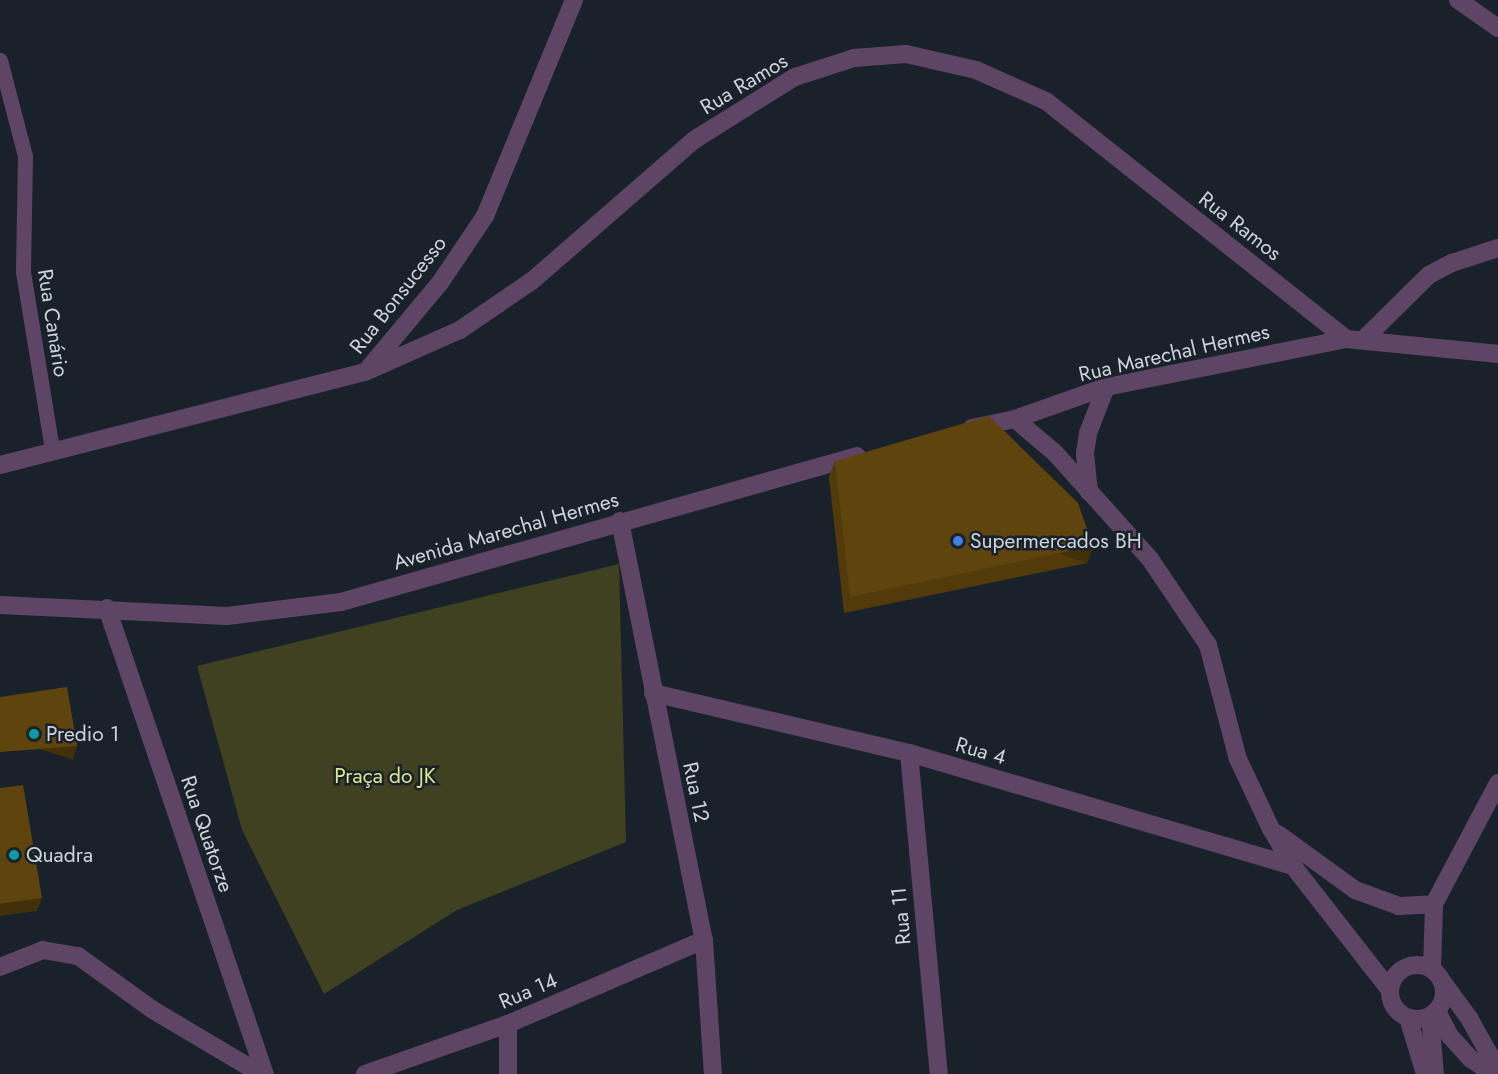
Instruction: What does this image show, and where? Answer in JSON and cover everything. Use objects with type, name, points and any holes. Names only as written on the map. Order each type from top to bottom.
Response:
[{"type":"street","name":"Rua Bonsucesso","points":[[0,465],[365,372],[440,283],[485,216],[574,0]]},
{"type":"street","points":[[1458,0],[1498,28]]},
{"type":"street","name":"Rua Ramos","points":[[365,372],[460,330],[532,280],[694,140],[795,77],[854,58],[906,54],[976,70],[1046,101],[1354,340]]},
{"type":"street","points":[[1354,340],[1429,275],[1452,263],[1498,248]]},
{"type":"street","name":"Rua Marechal Hermes","points":[[1015,419],[1106,387],[1354,340],[1498,354]]},
{"type":"street","points":[[1089,494],[1085,453],[1088,433],[1106,387]]},
{"type":"street","points":[[951,433],[1015,419],[1055,453],[1089,494],[1150,559],[1208,645],[1238,759],[1293,866],[1389,989],[1397,1012],[1408,1018],[1434,1014]]},
{"type":"street","name":"Avenida Marechal Hermes","points":[[0,605],[107,608],[227,616],[341,602],[620,521],[874,451]]},
{"type":"street","name":"Rua 12","points":[[620,521],[652,693],[704,940],[713,1074]]},
{"type":"street","name":"Rua Quatorze","points":[[107,608],[263,1074]]},
{"type":"street","name":"Rua 4","points":[[652,693],[909,753],[1293,866]]},
{"type":"street","name":"Rua 11","points":[[909,753],[939,1074]]},
{"type":"street","points":[[1435,1074],[1434,1014],[1444,987],[1435,973],[1434,904],[1498,783]]},
{"type":"street","points":[[1272,829],[1355,890],[1399,906],[1434,904]]},
{"type":"street","name":"Rua 14","points":[[366,1074],[508,1024],[704,940]]},
{"type":"street","points":[[0,967],[44,950],[78,956],[153,1010],[263,1074]]},
{"type":"street","points":[[1389,989],[1395,976],[1404,968],[1416,964],[1435,973],[1469,1018],[1498,1071]]},
{"type":"street","points":[[1434,1014],[1457,1044],[1493,1074]]},
{"type":"street","points":[[1408,1018],[1425,1074]]},
{"type":"street","points":[[508,1024],[508,1074]]},
{"type":"lane","name":"Rua Canário","points":[[0,60],[25,156],[23,272],[52,450]]},
{"type":"green space","name":"Praça do JK","points":[[619,564],[626,842],[457,910],[324,994],[242,830],[197,666]]},
{"type":"building","name":"Supermercados BH","points":[[989,416],[1078,503],[1093,546],[850,597],[835,461]]},
{"type":"building","name":"Predio 1","points":[[67,687],[77,746],[0,752],[0,697]]},
{"type":"building","name":"Quadra","points":[[23,785],[42,898],[0,904],[0,788]]},
{"type":"place","name":"Supermercados BH","points":[[958,541]]},
{"type":"place","name":"Predio 1","points":[[34,734]]},
{"type":"place","name":"Quadra","points":[[14,855]]}]
